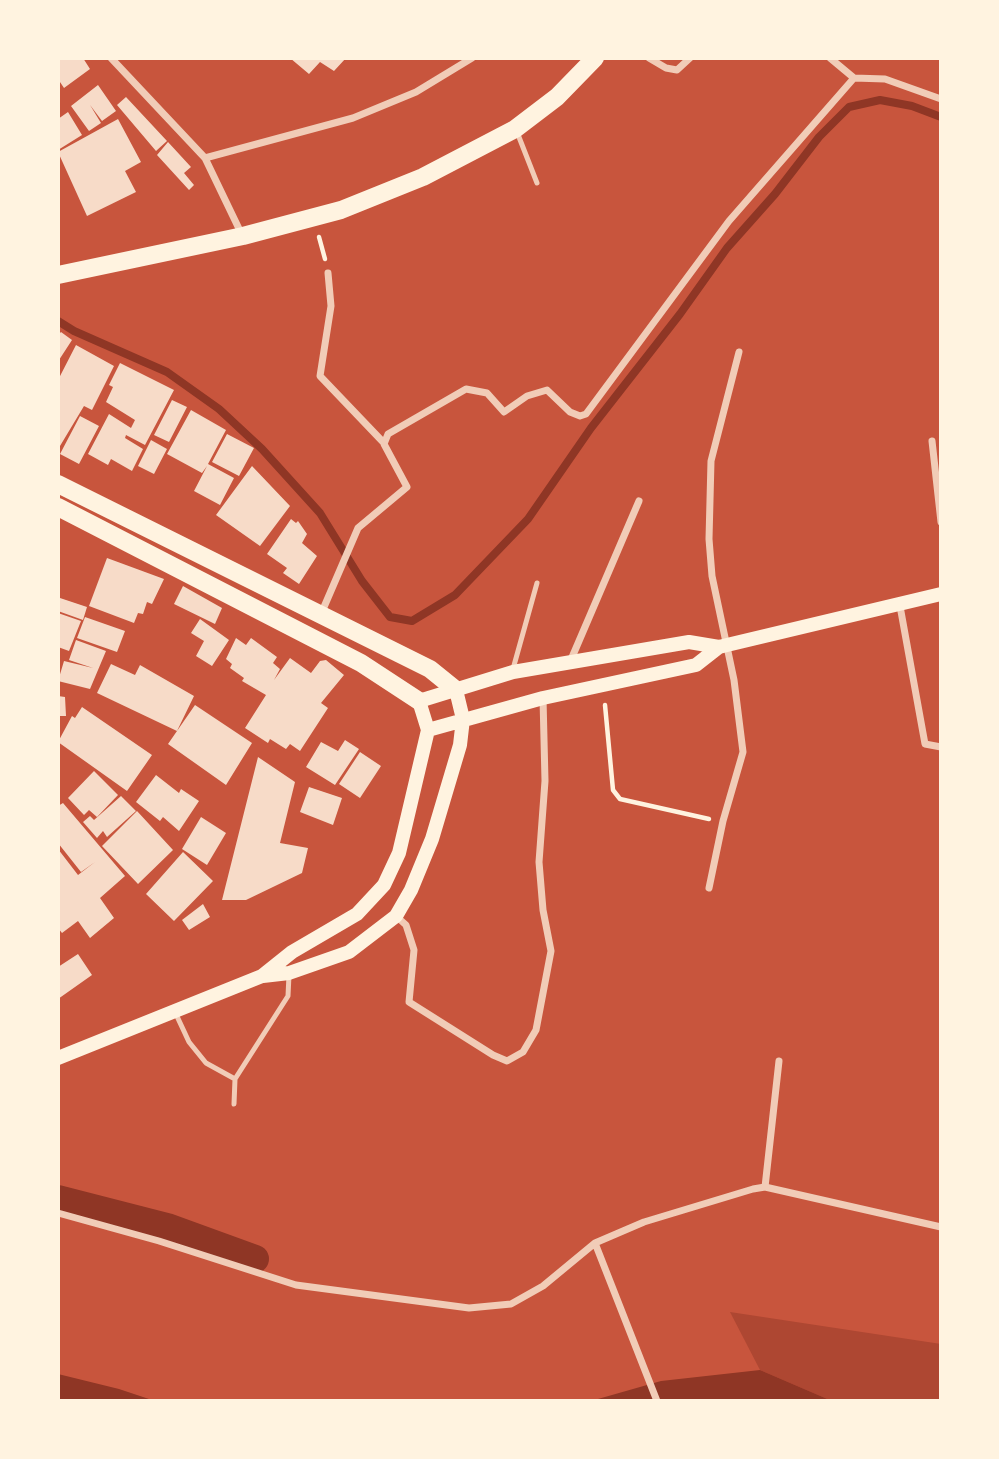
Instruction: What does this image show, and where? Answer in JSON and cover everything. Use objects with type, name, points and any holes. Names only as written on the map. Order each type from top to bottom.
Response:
[{"type":"main road","points":[[58,275],[243,236],[314,217],[423,177],[515,129],[557,97],[594,58]]},
{"type":"main road","points":[[58,484],[430,669],[456,690],[463,719],[460,745],[432,839],[396,916],[349,952],[289,973],[262,976],[58,1058]]},
{"type":"main road","points":[[58,507],[361,663],[419,701],[428,730],[399,853],[384,885],[357,914],[292,952],[262,976]]},
{"type":"main road","points":[[419,701],[513,672],[689,642],[723,646],[900,606],[941,594]]},
{"type":"main road","points":[[428,730],[544,698],[696,665],[723,646]]},
{"type":"street","points":[[111,58],[205,158],[243,236]]},
{"type":"street","points":[[205,158],[353,118],[416,92],[472,58]]},
{"type":"street","points":[[649,58],[666,68],[677,70],[690,58]]},
{"type":"street","points":[[830,58],[854,78],[885,79],[941,99]]},
{"type":"street","points":[[384,444],[388,434],[466,389],[487,393],[504,412],[527,396],[547,390],[570,412],[580,416],[586,414],[729,221],[854,78]]},
{"type":"street","points":[[321,615],[358,528],[407,487],[384,444],[320,376],[331,306],[328,273]]},
{"type":"street","points":[[709,888],[723,821],[743,752],[712,576],[709,496],[711,461],[739,352]]},
{"type":"street","points":[[932,441],[941,522]]},
{"type":"street","points":[[569,663],[639,501]]},
{"type":"street","points":[[900,606],[925,744],[941,747]]},
{"type":"street","points":[[396,916],[406,925],[414,950],[415,962],[408,993],[409,1002],[493,1055],[507,1061],[523,1052],[536,1030],[551,951],[542,910],[539,862],[545,781],[544,698]]},
{"type":"street","points":[[765,1187],[779,1061]]},
{"type":"street","points":[[58,1213],[159,1241],[296,1285],[469,1308],[511,1304],[543,1286],[595,1243],[702,1202],[765,1187],[941,1227]]},
{"type":"street","points":[[595,1243],[657,1401]]},
{"type":"lane","points":[[515,129],[537,183]]},
{"type":"lane","points":[[513,672],[537,583]]},
{"type":"lane","points":[[234,1104],[235,1079],[288,996],[289,973]]},
{"type":"lane","points":[[175,1012],[189,1042],[206,1063],[235,1079]]},
{"type":"path","points":[[314,217],[328,273]]},
{"type":"path","points":[[603,684],[613,790],[620,799],[723,821]]},
{"type":"shaded area","points":[[730,1312],[941,1344],[941,1401],[832,1401],[760,1370]]},
{"type":"shaded area","points":[[760,1370],[832,1401],[591,1401],[661,1381]]},
{"type":"shaded area","points":[[58,1374],[119,1389],[155,1401],[58,1401]]},
{"type":"building","points":[[58,58],[83,58],[90,69],[64,88],[58,79]]},
{"type":"building","points":[[290,58],[346,58],[334,71],[320,62],[309,74]]},
{"type":"building","points":[[98,85],[116,111],[102,121],[90,105],[101,123],[89,131],[71,106]]},
{"type":"building","points":[[126,97],[167,141],[156,151],[117,105]]},
{"type":"building","points":[[68,112],[82,135],[58,150],[58,119]]},
{"type":"building","points":[[118,119],[141,162],[125,171],[136,192],[87,216],[58,152]]},
{"type":"building","points":[[168,142],[191,167],[184,173],[194,185],[189,190],[157,155]]},
{"type":"building","points":[[61,332],[72,340],[59,360],[58,335]]},
{"type":"building","points":[[76,345],[114,366],[92,410],[84,406],[60,446],[58,380]]},
{"type":"building","points":[[120,363],[174,390],[145,445],[126,435],[125,438],[143,449],[132,471],[111,459],[108,465],[88,454],[109,414],[131,428],[135,420],[106,402],[113,387],[109,385]]},
{"type":"building","points":[[172,400],[187,407],[169,442],[154,435]]},
{"type":"building","points":[[191,410],[226,430],[208,464],[234,478],[220,505],[194,491],[207,466],[202,473],[167,454]]},
{"type":"building","points":[[80,416],[99,426],[79,464],[60,454]]},
{"type":"building","points":[[227,434],[254,448],[239,476],[212,462]]},
{"type":"building","points":[[151,440],[167,449],[154,474],[138,466]]},
{"type":"building","points":[[252,466],[290,506],[260,546],[216,515]]},
{"type":"building","points":[[291,519],[296,523],[298,521],[307,534],[302,543],[317,556],[299,584],[283,573],[287,568],[267,554]]},
{"type":"building","points":[[107,558],[164,579],[152,604],[147,602],[143,614],[138,613],[134,623],[89,606]]},
{"type":"building","points":[[183,586],[222,608],[215,624],[174,604]]},
{"type":"building","points":[[60,598],[87,607],[83,620],[58,611]]},
{"type":"building","points":[[58,613],[81,621],[69,651],[58,647]]},
{"type":"building","points":[[85,617],[125,631],[117,652],[77,638]]},
{"type":"building","points":[[200,619],[229,640],[212,666],[196,656],[204,641],[191,633]]},
{"type":"building","points":[[236,638],[246,645],[251,638],[277,657],[273,663],[280,669],[274,680],[290,658],[311,673],[320,661],[326,660],[344,675],[321,703],[328,708],[300,751],[290,744],[286,749],[270,739],[268,743],[245,728],[266,695],[242,681],[244,678],[230,668],[232,664],[226,659]]},
{"type":"building","points":[[76,640],[106,651],[90,689],[58,681],[64,661],[93,668],[69,660]]},
{"type":"building","points":[[111,664],[135,675],[140,665],[194,696],[177,731],[97,693]]},
{"type":"building","points":[[58,696],[65,697],[66,716],[58,716]]},
{"type":"building","points":[[195,705],[252,743],[226,785],[168,744]]},
{"type":"building","points":[[82,707],[152,755],[127,791],[58,742],[72,716],[75,718]]},
{"type":"building","points":[[345,740],[359,749],[335,785],[306,767],[321,742],[338,751]]},
{"type":"building","points":[[360,752],[381,766],[360,798],[339,784]]},
{"type":"building","points":[[258,757],[295,782],[280,843],[308,848],[302,873],[246,900],[222,900]]},
{"type":"building","points":[[94,771],[118,795],[97,817],[89,810],[84,815],[68,798]]},
{"type":"building","points":[[156,775],[179,793],[181,789],[199,801],[179,831],[163,817],[160,821],[136,802]]},
{"type":"building","points":[[309,787],[342,798],[333,825],[300,812]]},
{"type":"building","points":[[121,796],[136,811],[107,837],[103,831],[97,838],[83,822],[90,816],[94,820]]},
{"type":"building","points":[[63,803],[125,876],[100,898],[114,918],[90,938],[78,921],[62,933],[58,928],[58,849],[78,875],[95,862],[81,872],[58,843],[58,806]]},
{"type":"building","points":[[137,811],[173,850],[138,884],[102,846]]},
{"type":"building","points":[[201,817],[226,833],[207,865],[182,849]]},
{"type":"building","points":[[183,852],[213,881],[174,921],[146,894]]},
{"type":"building","points":[[203,904],[210,917],[189,930],[182,920]]},
{"type":"building","points":[[78,954],[92,975],[58,999],[58,967]]},
{"type":"waterway","points":[[58,321],[74,331],[167,372],[219,409],[262,449],[320,513],[362,581],[390,617],[412,621],[455,595],[528,519],[591,428],[680,314],[727,248],[775,194],[819,137],[849,107],[880,100],[912,106],[941,117]]},
{"type":"waterway","points":[[58,1199],[167,1227],[255,1259]]}]
